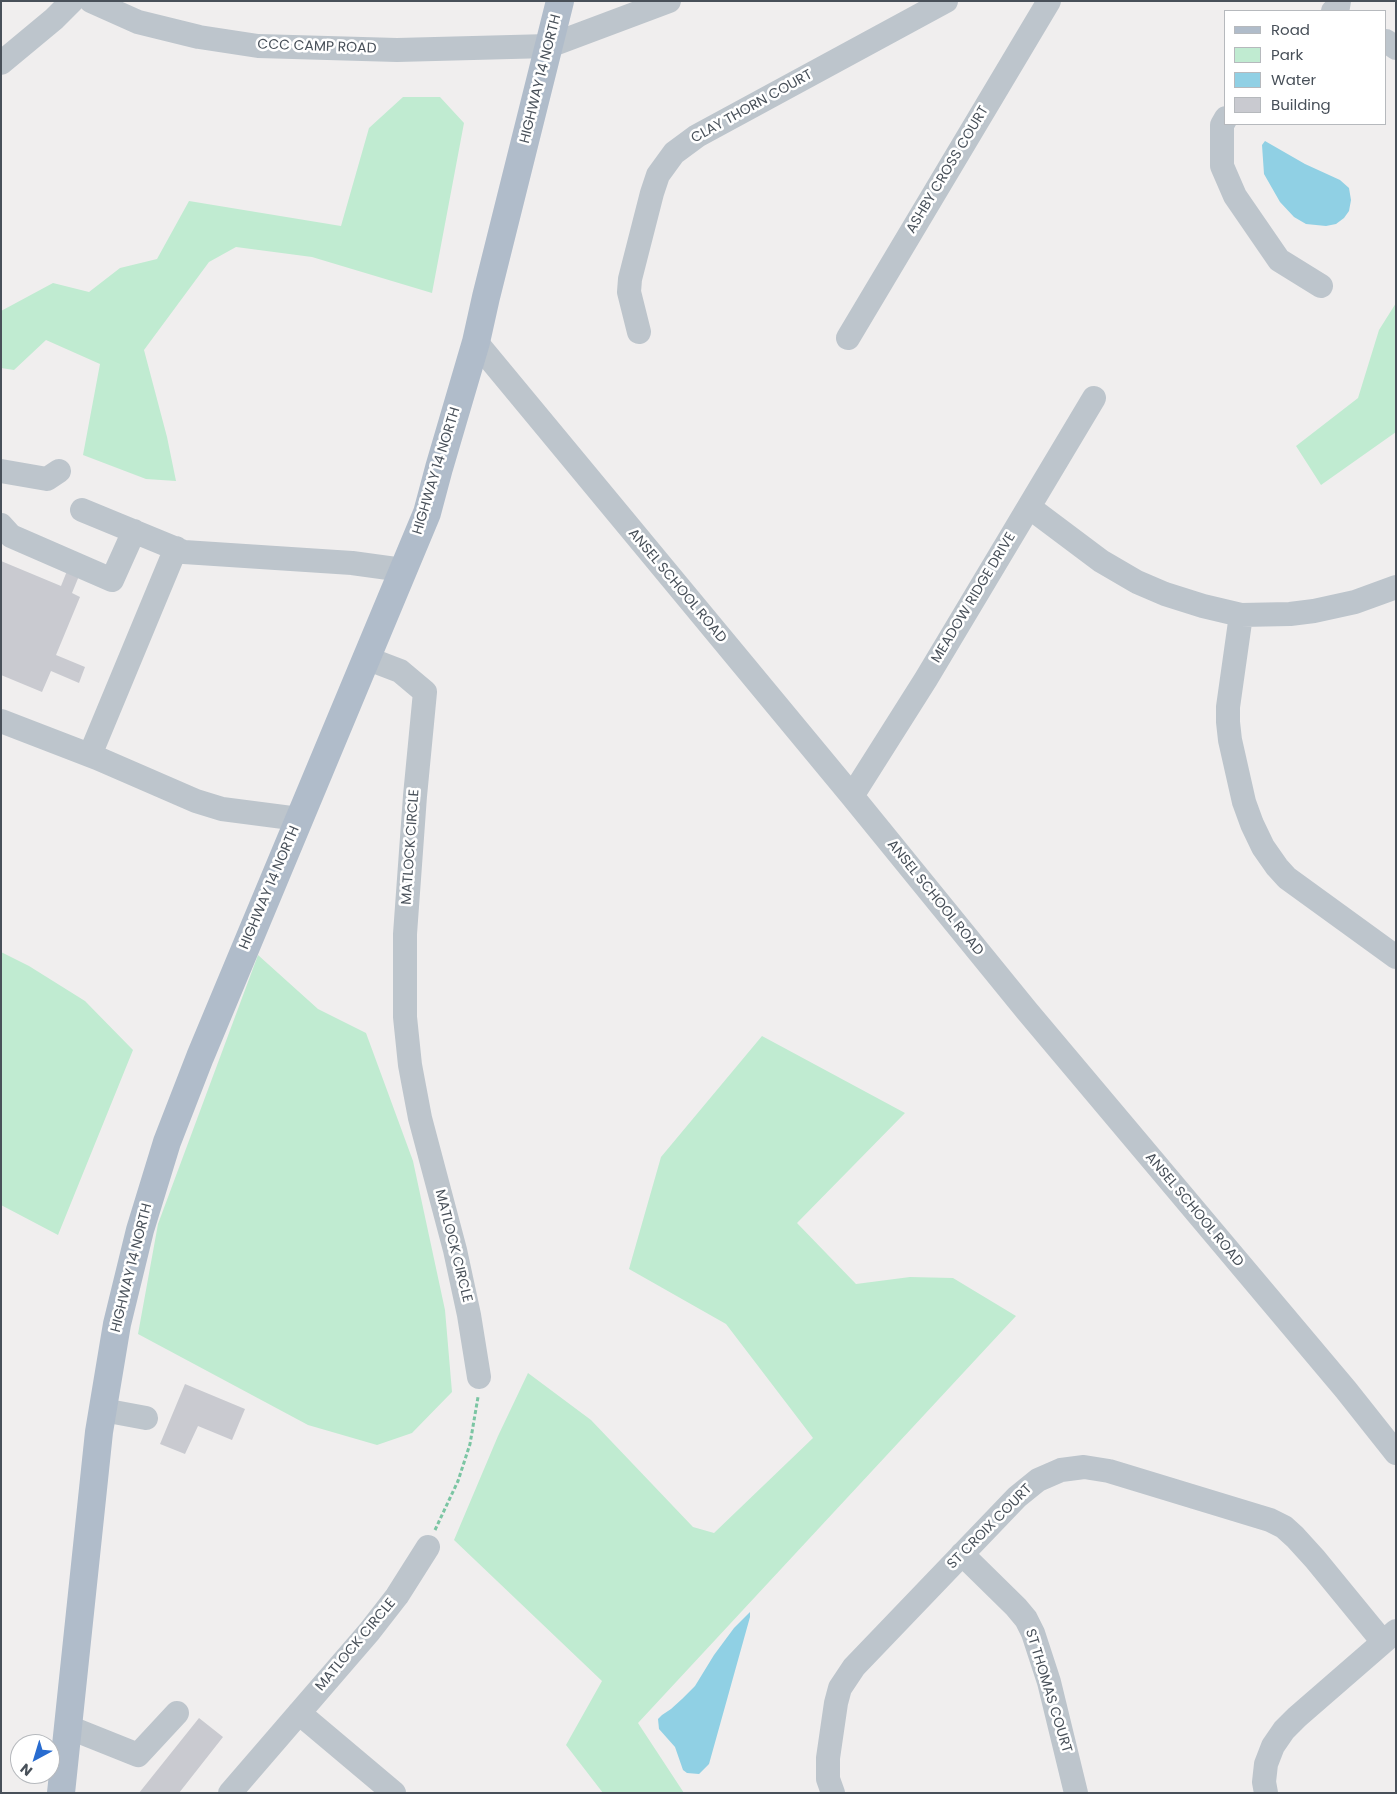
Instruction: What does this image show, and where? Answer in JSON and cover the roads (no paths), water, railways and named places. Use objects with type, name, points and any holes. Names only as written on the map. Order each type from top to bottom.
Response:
[{"type":"main road","name":"HIGHWAY 14 NORTH","points":[[61,1793],[99,1432],[117,1324],[140,1230],[167,1142],[200,1056],[427,513],[476,342],[560,1]]},
{"type":"street","points":[[1,63],[54,19],[72,1]]},
{"type":"street","name":"CCC CAMP ROAD","points":[[103,4],[138,22],[200,37],[258,46],[397,50],[549,46],[669,1]]},
{"type":"street","name":"CLAY THORN COURT","points":[[639,332],[629,292],[630,279],[652,192],[658,175],[674,153],[697,136],[946,1]]},
{"type":"street","name":"ASHBY CROSS COURT","points":[[848,338],[1048,1]]},
{"type":"street","points":[[1224,122],[1222,125],[1222,166],[1235,196],[1279,260],[1321,286]]},
{"type":"street","name":"ANSEL SCHOOL ROAD","points":[[476,342],[1033,1018],[1346,1390],[1396,1453]]},
{"type":"street","name":"MEADOW RIDGE DRIVE","points":[[852,796],[921,687],[1094,398]]},
{"type":"street","points":[[1,471],[47,479],[59,471]]},
{"type":"street","points":[[1029,507],[1101,561],[1137,582],[1174,597],[1241,615],[1290,614],[1314,611],[1355,602],[1396,586]]},
{"type":"street","points":[[82,510],[184,552],[352,563],[404,570]]},
{"type":"street","points":[[2,531],[112,580],[134,531]]},
{"type":"street","points":[[90,755],[176,548]]},
{"type":"street","points":[[1241,615],[1228,707],[1228,722],[1230,740],[1244,802],[1252,824],[1263,847],[1287,878],[1396,957]]},
{"type":"street","name":"MATLOCK CIRCLE","points":[[366,658],[400,671],[425,692],[405,934],[405,1017],[410,1065],[420,1118],[455,1250],[469,1315],[479,1377]]},
{"type":"street","points":[[1,721],[90,755],[196,801],[222,809],[299,819]]},
{"type":"street","points":[[103,1410],[146,1418]]},
{"type":"street","name":"ST CROIX COURT","points":[[833,1793],[828,1778],[828,1758],[836,1703],[843,1683],[864,1655],[1017,1497],[1038,1480],[1049,1474],[1084,1467],[1109,1470],[1270,1520],[1284,1527],[1295,1537],[1389,1636]]},
{"type":"street","name":"MATLOCK CIRCLE","points":[[230,1793],[369,1632],[397,1596],[428,1547]]},
{"type":"street","name":"ST THOMAS COURT","points":[[962,1554],[1016,1607],[1033,1633],[1048,1682],[1076,1793]]},
{"type":"street","points":[[1266,1793],[1264,1782],[1266,1764],[1284,1730],[1389,1636]]},
{"type":"street","points":[[68,1727],[138,1755],[177,1713]]},
{"type":"street","points":[[299,1713],[394,1793]]},
{"type":"water","points":[[1265,141],[1305,164],[1340,180],[1349,188],[1351,200],[1349,211],[1344,218],[1336,224],[1326,226],[1306,224],[1294,217],[1280,202],[1264,174],[1262,145]]},
{"type":"water","points":[[750,1612],[709,1764],[699,1774],[687,1773],[683,1770],[675,1747],[659,1729],[658,1719],[695,1686],[714,1655],[734,1628]]}]
